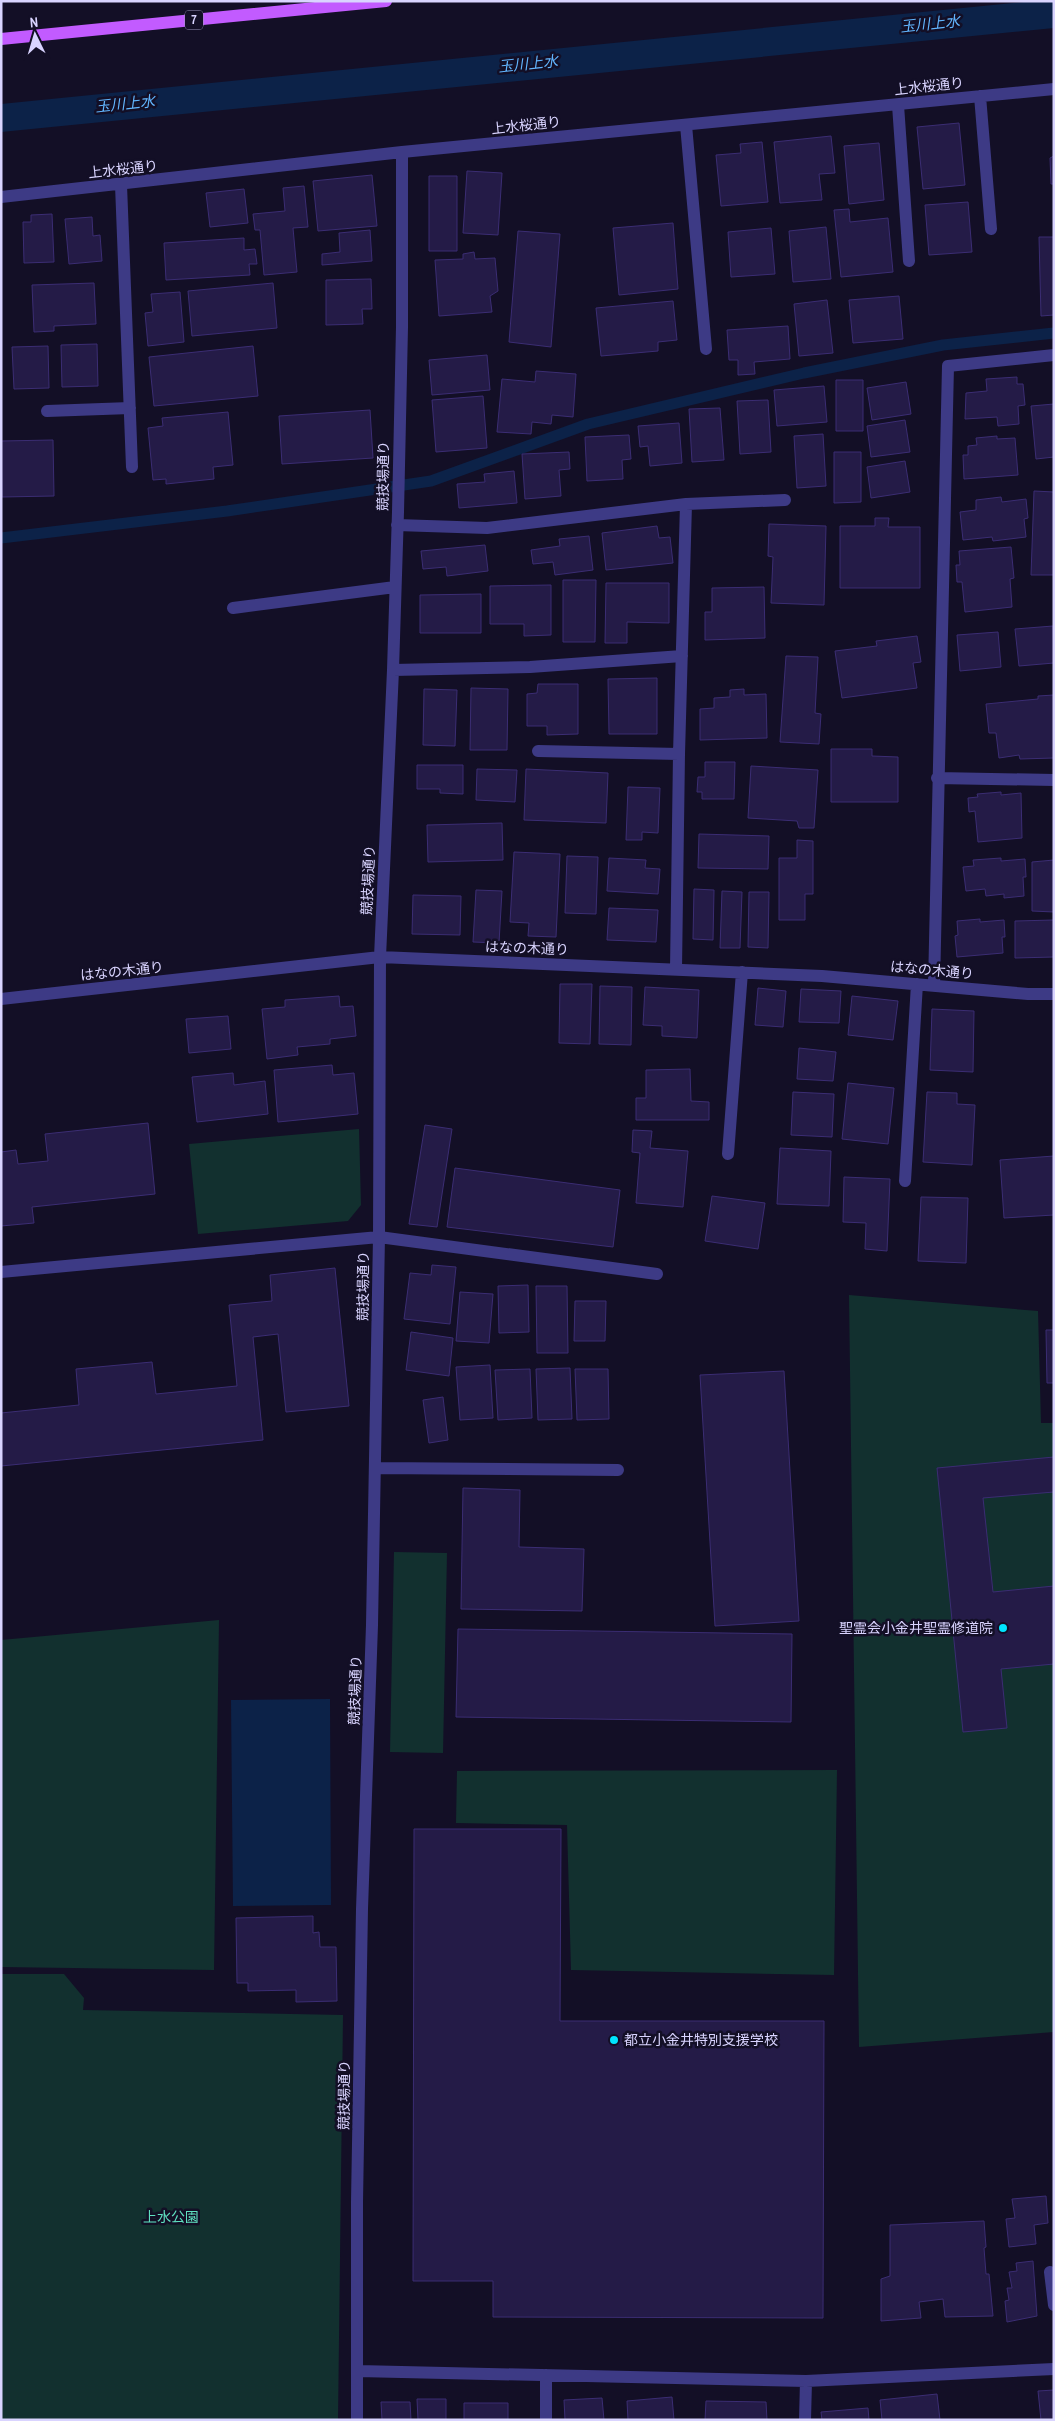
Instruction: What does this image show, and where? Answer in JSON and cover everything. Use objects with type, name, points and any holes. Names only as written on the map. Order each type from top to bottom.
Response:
[{"type":"main road","name":"7","points":[[1,39],[291,6],[386,1]]},
{"type":"street","name":"上水桜通り","points":[[1,196],[121,185],[402,152],[1054,89]]},
{"type":"street","points":[[980,96],[991,229]]},
{"type":"street","points":[[898,104],[909,261]]},
{"type":"street","points":[[686,125],[706,349]]},
{"type":"street","name":"競技場通り","points":[[357,2420],[357,2202],[362,1909],[375,1468],[379,1237],[380,957],[398,519],[402,327],[402,152]]},
{"type":"street","points":[[121,185],[132,467]]},
{"type":"street","points":[[934,986],[937,778],[948,366],[1054,355]]},
{"type":"street","points":[[47,411],[130,408]]},
{"type":"street","points":[[398,519],[486,528],[686,504],[785,500]]},
{"type":"street","points":[[676,969],[678,754],[686,504]]},
{"type":"street","points":[[233,608],[395,587]]},
{"type":"street","points":[[393,670],[530,667],[682,656]]},
{"type":"street","points":[[538,751],[678,754]]},
{"type":"street","points":[[937,778],[1054,780]]},
{"type":"street","name":"はなの木通り","points":[[1,999],[380,957],[822,976],[1028,994],[1054,994]]},
{"type":"street","points":[[728,1154],[742,972]]},
{"type":"street","points":[[905,1181],[917,984]]},
{"type":"street","points":[[1,1272],[379,1237],[657,1274]]},
{"type":"street","points":[[375,1468],[618,1470]]},
{"type":"street","points":[[1050,2272],[1054,2305]]},
{"type":"street","points":[[358,2371],[806,2381],[1054,2369]]},
{"type":"street","points":[[546,2375],[546,2420]]},
{"type":"street","points":[[804,2420],[806,2381]]},
{"type":"green space","points":[[359,1129],[361,1205],[348,1221],[198,1234],[189,1144]]},
{"type":"green space","points":[[849,1295],[1038,1311],[1041,1423],[1054,1423],[1054,2032],[859,2047]]},
{"type":"green space","points":[[394,1552],[447,1553],[443,1753],[390,1752]]},
{"type":"green space","points":[[219,1620],[214,1970],[1,1967],[1,1640]]},
{"type":"green space","points":[[837,1770],[834,1975],[571,1970],[567,1825],[456,1823],[457,1771]]},
{"type":"green space","name":"上水公園","points":[[1,1974],[64,1974],[84,1998],[83,2010],[343,2015],[338,2420],[1,2420]]},
{"type":"water","name":"玉川上水","points":[[1034,1],[1054,1],[1054,28],[1,132],[1,104]]},
{"type":"water","points":[[330,1699],[331,1905],[233,1906],[231,1700]]},
{"type":"building","points":[[959,123],[965,185],[923,189],[917,127]]},
{"type":"building","points":[[831,136],[835,173],[819,174],[822,200],[780,203],[774,142]]},
{"type":"building","points":[[762,142],[768,202],[721,206],[716,155],[741,153],[740,144]]},
{"type":"building","points":[[879,143],[884,200],[849,204],[844,146]]},
{"type":"building","points":[[1054,156],[1054,184],[1051,184],[1050,158]]},
{"type":"building","points":[[467,171],[502,173],[498,235],[463,233]]},
{"type":"building","points":[[372,175],[377,226],[318,231],[313,181]]},
{"type":"building","points":[[429,176],[457,176],[457,251],[429,251]]},
{"type":"building","points":[[304,186],[308,227],[293,228],[297,272],[264,275],[260,230],[255,230],[253,214],[285,211],[283,188]]},
{"type":"building","points":[[244,189],[248,223],[210,227],[206,193]]},
{"type":"building","points":[[968,202],[972,252],[929,255],[925,205]]},
{"type":"building","points":[[849,209],[850,222],[888,218],[893,272],[841,277],[834,210]]},
{"type":"building","points":[[52,214],[54,262],[24,263],[23,222],[31,222],[31,215]]},
{"type":"building","points":[[92,217],[93,236],[100,235],[102,261],[69,264],[65,219]]},
{"type":"building","points":[[673,223],[678,289],[619,295],[613,228]]},
{"type":"building","points":[[826,227],[831,279],[793,282],[789,231]]},
{"type":"building","points":[[771,228],[775,274],[731,277],[728,232]]},
{"type":"building","points":[[370,230],[372,261],[322,265],[322,254],[340,252],[339,233]]},
{"type":"building","points":[[518,231],[560,234],[551,347],[509,342]]},
{"type":"building","points":[[1039,237],[1054,237],[1054,315],[1041,316]]},
{"type":"building","points":[[244,238],[244,250],[255,249],[257,264],[249,264],[250,275],[166,280],[164,243]]},
{"type":"building","points":[[474,252],[475,259],[495,258],[498,291],[490,296],[492,312],[439,316],[435,260],[463,259],[463,254]]},
{"type":"building","points":[[371,279],[372,309],[362,309],[363,324],[326,325],[326,280]]},
{"type":"building","points":[[94,283],[96,324],[54,326],[54,331],[34,332],[32,285]]},
{"type":"building","points":[[273,283],[277,328],[192,336],[188,291]]},
{"type":"building","points":[[180,292],[184,342],[148,346],[145,313],[153,312],[151,294]]},
{"type":"building","points":[[899,296],[903,339],[853,343],[849,300]]},
{"type":"building","points":[[827,300],[833,353],[799,356],[794,304]]},
{"type":"building","points":[[673,301],[677,340],[658,342],[658,351],[601,356],[596,308]]},
{"type":"building","points":[[788,326],[790,359],[754,362],[755,374],[738,375],[738,360],[729,360],[727,330]]},
{"type":"building","points":[[97,344],[98,386],[62,387],[61,345]]},
{"type":"building","points":[[48,346],[49,388],[14,389],[12,347]]},
{"type":"building","points":[[253,346],[258,396],[154,406],[149,357]]},
{"type":"building","points":[[487,355],[490,390],[432,395],[429,360]]},
{"type":"building","points":[[536,371],[576,374],[573,417],[552,415],[551,424],[532,422],[531,434],[497,432],[502,379],[535,382]]},
{"type":"building","points":[[1017,377],[1017,384],[1023,384],[1025,405],[1018,406],[1019,424],[998,426],[997,417],[965,419],[966,393],[987,391],[986,379]]},
{"type":"building","points":[[836,380],[863,380],[863,431],[836,431]]},
{"type":"building","points":[[906,382],[911,414],[872,420],[867,388]]},
{"type":"building","points":[[824,386],[827,422],[777,426],[774,390]]},
{"type":"building","points":[[483,396],[487,448],[436,452],[432,400]]},
{"type":"building","points":[[768,400],[771,452],[740,454],[737,401]]},
{"type":"building","points":[[1054,404],[1054,457],[1036,459],[1031,406]]},
{"type":"building","points":[[720,408],[724,460],[692,462],[689,409]]},
{"type":"building","points":[[370,410],[373,458],[282,464],[279,416]]},
{"type":"building","points":[[228,412],[233,465],[213,467],[214,479],[166,484],[166,479],[153,480],[148,428],[163,426],[162,418]]},
{"type":"building","points":[[905,420],[910,452],[871,457],[867,426]]},
{"type":"building","points":[[679,423],[682,463],[650,466],[648,446],[640,447],[638,426]]},
{"type":"building","points":[[823,434],[826,486],[797,488],[794,436]]},
{"type":"building","points":[[629,435],[631,459],[622,460],[623,479],[587,481],[585,437]]},
{"type":"building","points":[[997,436],[997,439],[1015,438],[1018,475],[964,479],[963,455],[968,455],[968,446],[977,445],[976,438]]},
{"type":"building","points":[[53,440],[54,496],[2,497],[1,441]]},
{"type":"building","points":[[569,452],[570,469],[559,470],[561,496],[525,499],[522,454]]},
{"type":"building","points":[[834,452],[861,452],[861,502],[834,503]]},
{"type":"building","points":[[905,461],[910,492],[871,498],[867,467]]},
{"type":"building","points":[[514,471],[517,503],[459,508],[457,484],[485,482],[484,474]]},
{"type":"building","points":[[1034,491],[1054,492],[1054,575],[1031,575]]},
{"type":"building","points":[[1001,497],[1002,502],[1026,499],[1028,518],[1024,519],[1026,537],[993,541],[992,537],[963,540],[960,512],[976,510],[976,500]]},
{"type":"building","points":[[875,518],[889,518],[888,527],[920,527],[920,588],[840,588],[840,526],[875,526]]},
{"type":"building","points":[[769,524],[826,526],[824,605],[771,603],[773,557],[768,556]]},
{"type":"building","points":[[657,526],[659,538],[670,537],[673,563],[606,570],[602,533]]},
{"type":"building","points":[[589,536],[593,570],[555,575],[553,562],[533,564],[531,550],[560,546],[559,539]]},
{"type":"building","points":[[485,545],[488,571],[447,576],[446,567],[423,569],[421,551]]},
{"type":"building","points":[[1011,547],[1014,578],[1010,579],[1012,607],[965,612],[962,582],[957,582],[956,565],[960,565],[959,551]]},
{"type":"building","points":[[563,580],[596,580],[595,642],[563,642]]},
{"type":"building","points":[[606,583],[669,583],[669,623],[627,622],[627,643],[605,643]]},
{"type":"building","points":[[551,585],[551,635],[524,636],[524,624],[490,624],[490,586]]},
{"type":"building","points":[[764,587],[765,638],[705,640],[705,612],[712,612],[712,588]]},
{"type":"building","points":[[481,594],[481,633],[420,633],[420,595]]},
{"type":"building","points":[[1053,626],[1054,663],[1019,666],[1015,629]]},
{"type":"building","points":[[998,632],[1001,667],[960,671],[957,635]]},
{"type":"building","points":[[917,636],[921,662],[913,663],[917,688],[842,698],[835,651],[877,646],[876,641]]},
{"type":"building","points":[[786,656],[818,657],[815,713],[821,714],[819,744],[780,742]]},
{"type":"building","points":[[657,678],[657,734],[609,734],[608,679]]},
{"type":"building","points":[[538,684],[578,684],[578,734],[547,735],[547,726],[527,726],[527,694],[537,693]]},
{"type":"building","points":[[471,688],[508,689],[507,750],[470,750]]},
{"type":"building","points":[[424,689],[457,690],[455,746],[423,745]]},
{"type":"building","points":[[744,689],[744,695],[766,694],[767,738],[700,740],[700,709],[714,708],[714,698],[730,697],[730,690]]},
{"type":"building","points":[[1054,695],[1054,758],[1020,759],[1019,755],[999,758],[996,733],[989,733],[986,704],[1038,699],[1038,696]]},
{"type":"building","points":[[831,749],[872,749],[872,756],[898,757],[898,802],[831,802]]},
{"type":"building","points":[[705,762],[735,762],[734,799],[702,799],[702,792],[697,792],[698,777],[705,777]]},
{"type":"building","points":[[417,765],[463,765],[463,794],[440,793],[440,789],[417,789]]},
{"type":"building","points":[[751,766],[818,770],[814,828],[799,828],[797,821],[748,818]]},
{"type":"building","points":[[477,769],[517,770],[515,802],[476,800]]},
{"type":"building","points":[[526,769],[608,773],[606,823],[524,820]]},
{"type":"building","points":[[628,787],[660,788],[658,833],[642,832],[642,840],[626,840]]},
{"type":"building","points":[[1001,792],[1001,795],[1021,793],[1022,838],[978,842],[975,811],[969,812],[968,798],[978,797],[977,794]]},
{"type":"building","points":[[502,823],[503,860],[428,862],[427,825]]},
{"type":"building","points":[[699,834],[769,836],[768,869],[698,868]]},
{"type":"building","points":[[797,840],[813,841],[813,894],[805,894],[805,920],[779,920],[779,858],[797,858]]},
{"type":"building","points":[[514,852],[560,854],[556,937],[528,936],[529,923],[510,922]]},
{"type":"building","points":[[567,856],[598,857],[596,914],[565,913]]},
{"type":"building","points":[[609,858],[646,860],[645,868],[660,869],[658,894],[607,891]]},
{"type":"building","points":[[1001,858],[1001,861],[1025,859],[1026,877],[1023,877],[1024,896],[1004,898],[1004,894],[986,896],[985,889],[966,891],[963,867],[974,866],[973,860]]},
{"type":"building","points":[[1054,860],[1054,912],[1032,911],[1032,862]]},
{"type":"building","points":[[694,889],[714,890],[713,940],[693,939]]},
{"type":"building","points":[[476,890],[502,891],[499,943],[473,942]]},
{"type":"building","points":[[722,891],[742,892],[740,948],[720,948]]},
{"type":"building","points":[[749,892],[769,892],[768,948],[748,947]]},
{"type":"building","points":[[413,895],[461,896],[460,935],[412,934]]},
{"type":"building","points":[[609,908],[658,910],[656,942],[607,940]]},
{"type":"building","points":[[980,919],[980,922],[1004,920],[1005,937],[1002,937],[1003,953],[957,957],[955,936],[958,935],[957,921]]},
{"type":"building","points":[[1054,920],[1054,957],[1015,958],[1015,921]]},
{"type":"building","points":[[560,984],[592,984],[590,1044],[559,1043]]},
{"type":"building","points":[[600,986],[632,987],[631,1045],[599,1044]]},
{"type":"building","points":[[645,987],[699,990],[697,1038],[662,1036],[662,1026],[643,1025]]},
{"type":"building","points":[[758,988],[786,991],[783,1027],[755,1025]]},
{"type":"building","points":[[801,989],[841,991],[839,1023],[799,1022]]},
{"type":"building","points":[[339,996],[340,1007],[353,1006],[356,1036],[330,1039],[330,1044],[297,1047],[298,1055],[267,1059],[262,1009],[285,1007],[285,1000]]},
{"type":"building","points":[[852,996],[898,1001],[893,1040],[848,1035]]},
{"type":"building","points":[[932,1009],[974,1011],[973,1072],[930,1070]]},
{"type":"building","points":[[228,1016],[231,1049],[189,1053],[186,1019]]},
{"type":"building","points":[[799,1048],[836,1052],[833,1081],[797,1079]]},
{"type":"building","points":[[332,1065],[333,1075],[354,1073],[358,1114],[278,1122],[274,1070]]},
{"type":"building","points":[[690,1069],[691,1101],[709,1102],[709,1120],[636,1120],[636,1098],[646,1098],[646,1070]]},
{"type":"building","points":[[233,1073],[234,1085],[265,1081],[268,1114],[197,1122],[192,1077]]},
{"type":"building","points":[[848,1083],[894,1088],[888,1144],[842,1139]]},
{"type":"building","points":[[793,1092],[834,1094],[832,1137],[791,1135]]},
{"type":"building","points":[[927,1092],[957,1093],[957,1104],[975,1105],[972,1165],[923,1162]]},
{"type":"building","points":[[148,1123],[155,1194],[32,1207],[34,1223],[1,1226],[1,1152],[16,1150],[18,1164],[48,1161],[45,1134]]},
{"type":"building","points":[[425,1125],[452,1129],[437,1227],[409,1224]]},
{"type":"building","points":[[633,1130],[652,1131],[650,1148],[688,1151],[683,1207],[636,1203],[640,1153],[632,1152]]},
{"type":"building","points":[[780,1148],[831,1151],[829,1206],[777,1204]]},
{"type":"building","points":[[1054,1156],[1054,1215],[1004,1218],[1000,1160]]},
{"type":"building","points":[[455,1168],[620,1190],[613,1247],[447,1227]]},
{"type":"building","points":[[844,1177],[890,1179],[887,1251],[865,1249],[866,1223],[843,1222]]},
{"type":"building","points":[[712,1196],[765,1203],[758,1249],[705,1241]]},
{"type":"building","points":[[921,1197],[968,1198],[966,1263],[918,1261]]},
{"type":"building","points":[[432,1265],[456,1267],[450,1324],[404,1319],[410,1273],[431,1275]]},
{"type":"building","points":[[335,1268],[349,1406],[286,1412],[278,1334],[253,1337],[263,1440],[1,1466],[1,1413],[79,1405],[76,1369],[152,1362],[156,1394],[237,1386],[229,1305],[272,1301],[270,1275]]},
{"type":"building","points":[[528,1285],[529,1332],[499,1333],[498,1286]]},
{"type":"building","points":[[536,1286],[567,1286],[568,1353],[537,1353]]},
{"type":"building","points":[[460,1292],[493,1294],[489,1343],[456,1341]]},
{"type":"building","points":[[575,1301],[606,1301],[605,1341],[574,1341]]},
{"type":"building","points":[[1046,1330],[1054,1330],[1054,1383],[1047,1383]]},
{"type":"building","points":[[411,1332],[453,1338],[449,1376],[406,1370]]},
{"type":"building","points":[[490,1365],[493,1418],[460,1420],[456,1367]]},
{"type":"building","points":[[570,1368],[572,1419],[538,1420],[536,1369]]},
{"type":"building","points":[[530,1369],[532,1418],[498,1420],[495,1370]]},
{"type":"building","points":[[575,1369],[608,1369],[609,1419],[577,1420]]},
{"type":"building","points":[[784,1371],[799,1621],[715,1626],[700,1375]]},
{"type":"building","points":[[443,1397],[448,1440],[429,1443],[423,1400]]},
{"type":"building","name":"聖霊会小金井聖霊修道院","points":[[1054,1457],[1054,1492],[983,1498],[993,1592],[1054,1586],[1054,1664],[1001,1669],[1007,1728],[963,1732],[937,1468]]},
{"type":"building","points":[[463,1488],[520,1490],[519,1547],[584,1549],[582,1611],[461,1609]]},
{"type":"building","points":[[458,1629],[792,1634],[791,1722],[456,1717]]},
{"type":"building","points":[[414,1829],[561,1829],[560,2021],[824,2021],[823,2318],[493,2317],[493,2281],[413,2281]]},
{"type":"building","points":[[313,1916],[313,1933],[319,1932],[320,1947],[336,1947],[337,2001],[296,2002],[296,1990],[248,1991],[248,1983],[237,1983],[236,1918]]},
{"type":"building","points":[[1046,2196],[1048,2223],[1034,2225],[1036,2244],[1009,2247],[1006,2219],[1015,2218],[1012,2199]]},
{"type":"building","points":[[984,2221],[986,2274],[989,2274],[993,2316],[945,2317],[943,2299],[919,2302],[921,2318],[881,2321],[881,2279],[890,2276],[890,2225]]},
{"type":"building","points":[[1033,2261],[1037,2316],[1007,2322],[1005,2301],[1009,2300],[1007,2288],[1012,2288],[1009,2272],[1017,2271],[1016,2263]]},
{"type":"building","points":[[1054,2390],[1054,2420],[1041,2420],[1038,2391]]},
{"type":"building","points":[[937,2394],[940,2420],[882,2420],[880,2400]]},
{"type":"building","points":[[672,2397],[674,2420],[628,2420],[627,2401]]},
{"type":"building","points":[[602,2398],[604,2420],[565,2420],[564,2400]]},
{"type":"building","points":[[417,2399],[446,2399],[446,2420],[418,2420]]},
{"type":"building","points":[[706,2401],[766,2402],[767,2420],[705,2420]]},
{"type":"building","points":[[381,2402],[410,2402],[411,2420],[382,2420]]},
{"type":"building","points":[[464,2403],[508,2403],[508,2420],[464,2420]]},
{"type":"building","points":[[868,2408],[869,2420],[822,2420],[821,2412]]},
{"type":"waterway","points":[[1,538],[227,511],[431,481],[588,424],[804,373],[943,345],[1054,333]]},
{"type":"place","name":"聖霊会小金井聖霊修道院","points":[[1003,1628]]},
{"type":"place","name":"都立小金井特別支援学校","points":[[614,2040]]}]
